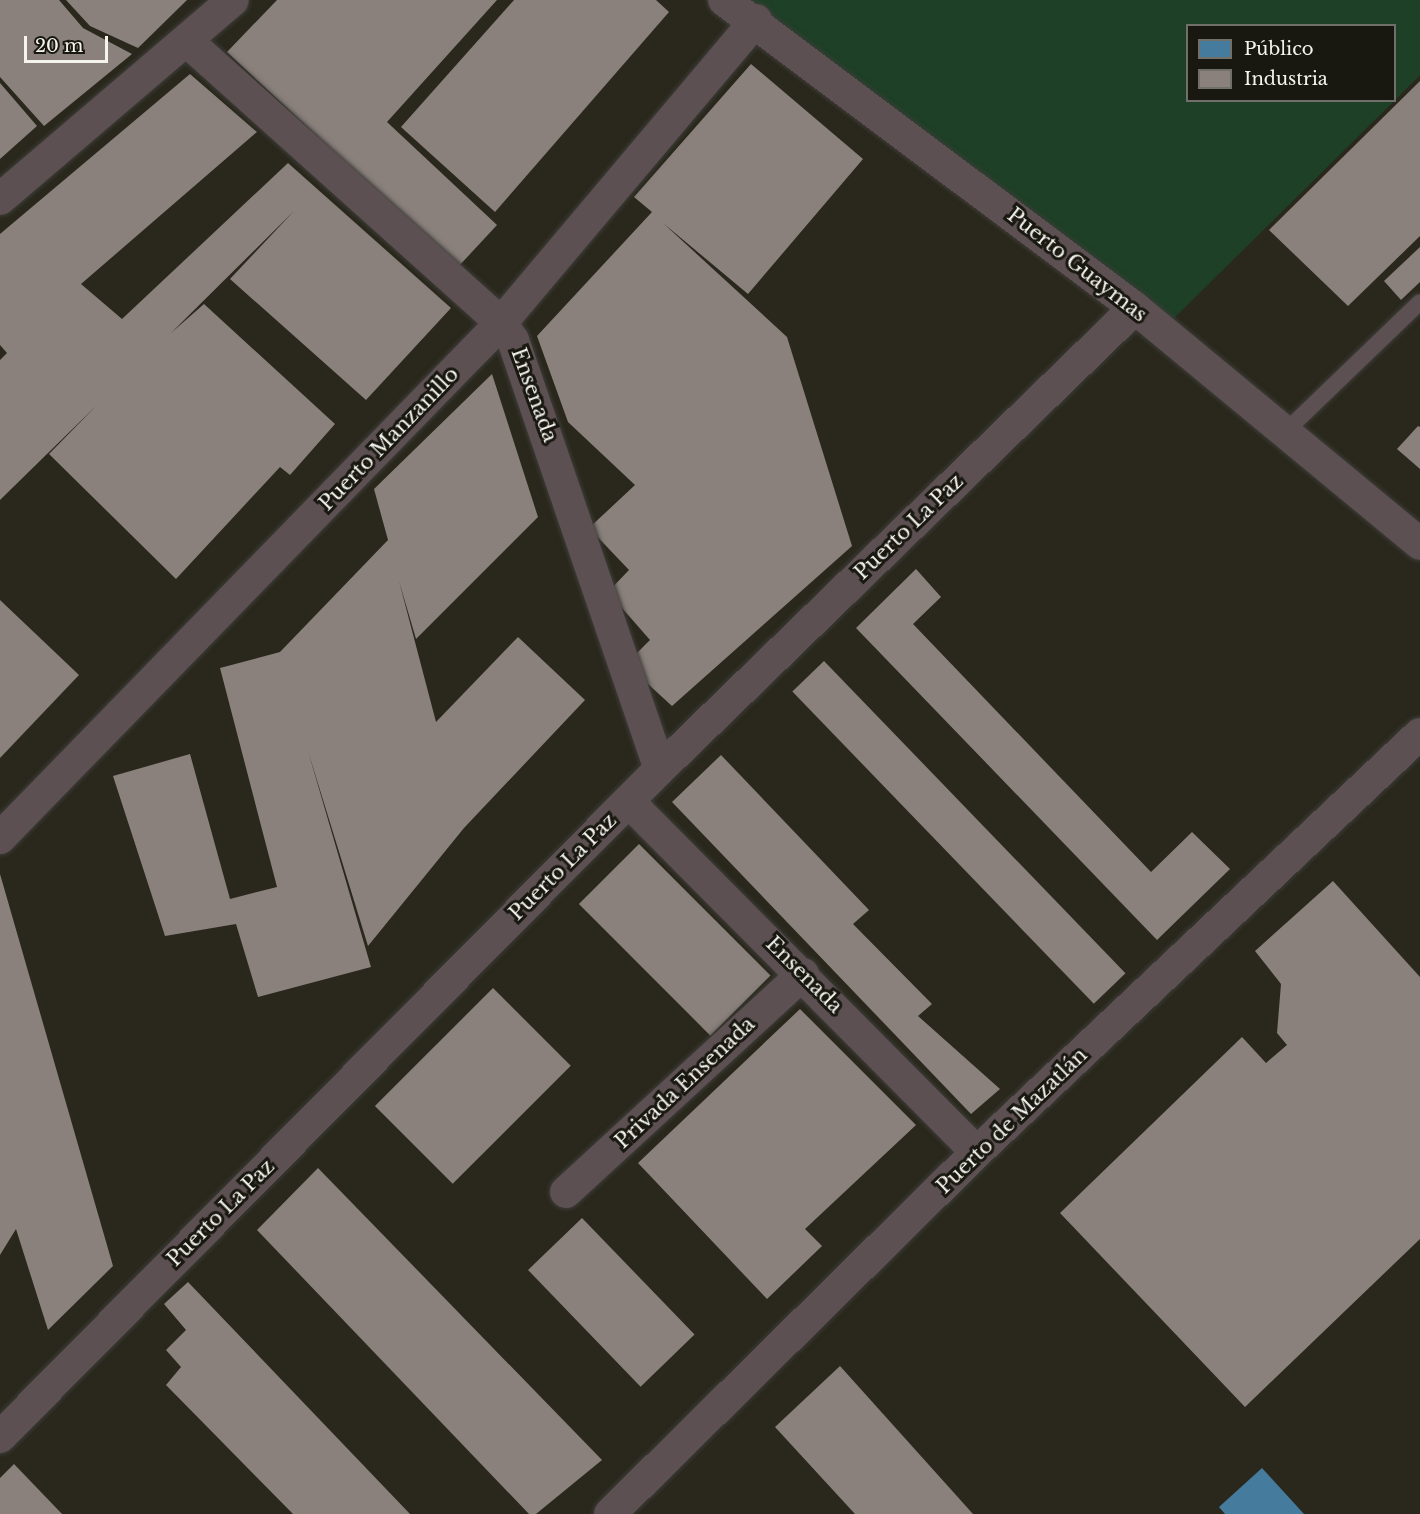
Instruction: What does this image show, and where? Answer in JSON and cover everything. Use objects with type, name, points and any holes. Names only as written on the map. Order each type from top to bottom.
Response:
[{"type":"street","points":[[0,199],[233,0]]},
{"type":"street","name":"Puerto Guaymas","points":[[724,0],[756,20],[1135,308],[1420,544]]},
{"type":"street","name":"Puerto Manzanillo","points":[[0,838],[501,323],[756,20]]},
{"type":"street","name":"Ensenada","points":[[187,41],[501,323],[522,355],[660,769]]},
{"type":"street","name":"Puerto La Paz","points":[[0,1437],[660,769],[1135,308]]},
{"type":"street","name":"Puerto de Mazatlán","points":[[610,1514],[977,1152],[1420,734]]},
{"type":"street","name":"Ensenada","points":[[628,801],[803,974],[977,1152]]},
{"type":"street","name":"Privada Ensenada","points":[[566,1192],[803,974]]},
{"type":"lane","points":[[1285,432],[1420,302]]},
{"type":"shaded area","points":[[0,0],[1420,0],[1420,1514],[0,1514]]},
{"type":"green space","points":[[731,0],[1420,0],[1420,75],[1396,99],[1396,24],[1186,24],[1186,102],[1393,102],[1162,330]]},
{"type":"building: Público","points":[[1262,1468],[1304,1514],[1225,1514],[1219,1507]]},
{"type":"building: Industria","points":[[0,0],[59,0],[83,28],[132,54],[44,126],[0,77]]},
{"type":"building: Industria","points":[[66,0],[187,0],[138,48],[90,26]]},
{"type":"building: Industria","points":[[277,0],[497,0],[387,122],[497,225],[458,267],[227,52]]},
{"type":"building: Industria","points":[[514,0],[656,0],[669,12],[495,212],[401,127]]},
{"type":"building: Industria","points":[[751,64],[863,159],[748,294],[663,223],[787,337],[852,546],[672,706],[626,664],[650,640],[608,592],[629,570],[589,528],[635,485],[568,422],[537,336],[652,212],[634,197]]},
{"type":"building: Industria","points":[[190,74],[257,132],[81,284],[122,319],[288,163],[451,308],[366,400],[230,279],[294,211],[171,333],[204,304],[335,424],[290,475],[280,467],[176,579],[49,454],[96,406],[0,500],[0,360],[7,353],[0,345],[0,234]]},
{"type":"building: Industria","points":[[1420,81],[1420,236],[1348,306],[1269,230]]},
{"type":"building: Industria","points":[[0,83],[37,126],[0,159]]},
{"type":"building: Industria","points":[[1420,247],[1420,282],[1401,300],[1384,281]]},
{"type":"building: Industria","points":[[492,374],[538,517],[416,639],[399,581],[436,722],[518,637],[585,700],[464,828],[368,946],[308,751],[371,967],[258,997],[236,924],[165,936],[113,776],[190,754],[230,899],[277,887],[220,668],[280,652],[388,540],[374,489]]},
{"type":"building: Industria","points":[[1418,426],[1420,427],[1420,469],[1397,449]]},
{"type":"building: Industria","points":[[916,569],[941,597],[913,624],[1151,872],[1192,832],[1230,869],[1157,940],[856,628]]},
{"type":"building: Industria","points":[[0,600],[79,675],[0,758]]},
{"type":"building: Industria","points":[[824,661],[1125,973],[1094,1004],[792,692]]},
{"type":"building: Industria","points":[[721,755],[869,910],[853,924],[932,1004],[918,1016],[1000,1089],[971,1114],[672,802]]},
{"type":"building: Industria","points":[[639,844],[771,976],[710,1036],[579,904]]},
{"type":"building: Industria","points":[[0,874],[113,1266],[48,1330],[16,1229],[0,1255]]},
{"type":"building: Industria","points":[[1333,881],[1420,977],[1420,1239],[1245,1407],[1060,1213],[1242,1037],[1266,1063],[1287,1045],[1277,1033],[1281,984],[1255,951]]},
{"type":"building: Industria","points":[[493,988],[571,1066],[453,1184],[375,1106]]},
{"type":"building: Industria","points":[[800,1009],[916,1125],[805,1229],[822,1246],[767,1299],[638,1163]]},
{"type":"building: Industria","points":[[318,1168],[602,1460],[536,1514],[529,1514],[257,1230]]},
{"type":"building: Industria","points":[[582,1218],[695,1335],[641,1387],[528,1270]]},
{"type":"building: Industria","points":[[188,1282],[410,1514],[293,1514],[166,1385],[181,1367],[166,1350],[186,1330],[164,1304]]},
{"type":"building: Industria","points":[[840,1366],[973,1514],[855,1514],[775,1427]]},
{"type":"building: Industria","points":[[14,1464],[62,1514],[0,1514],[0,1478]]}]
